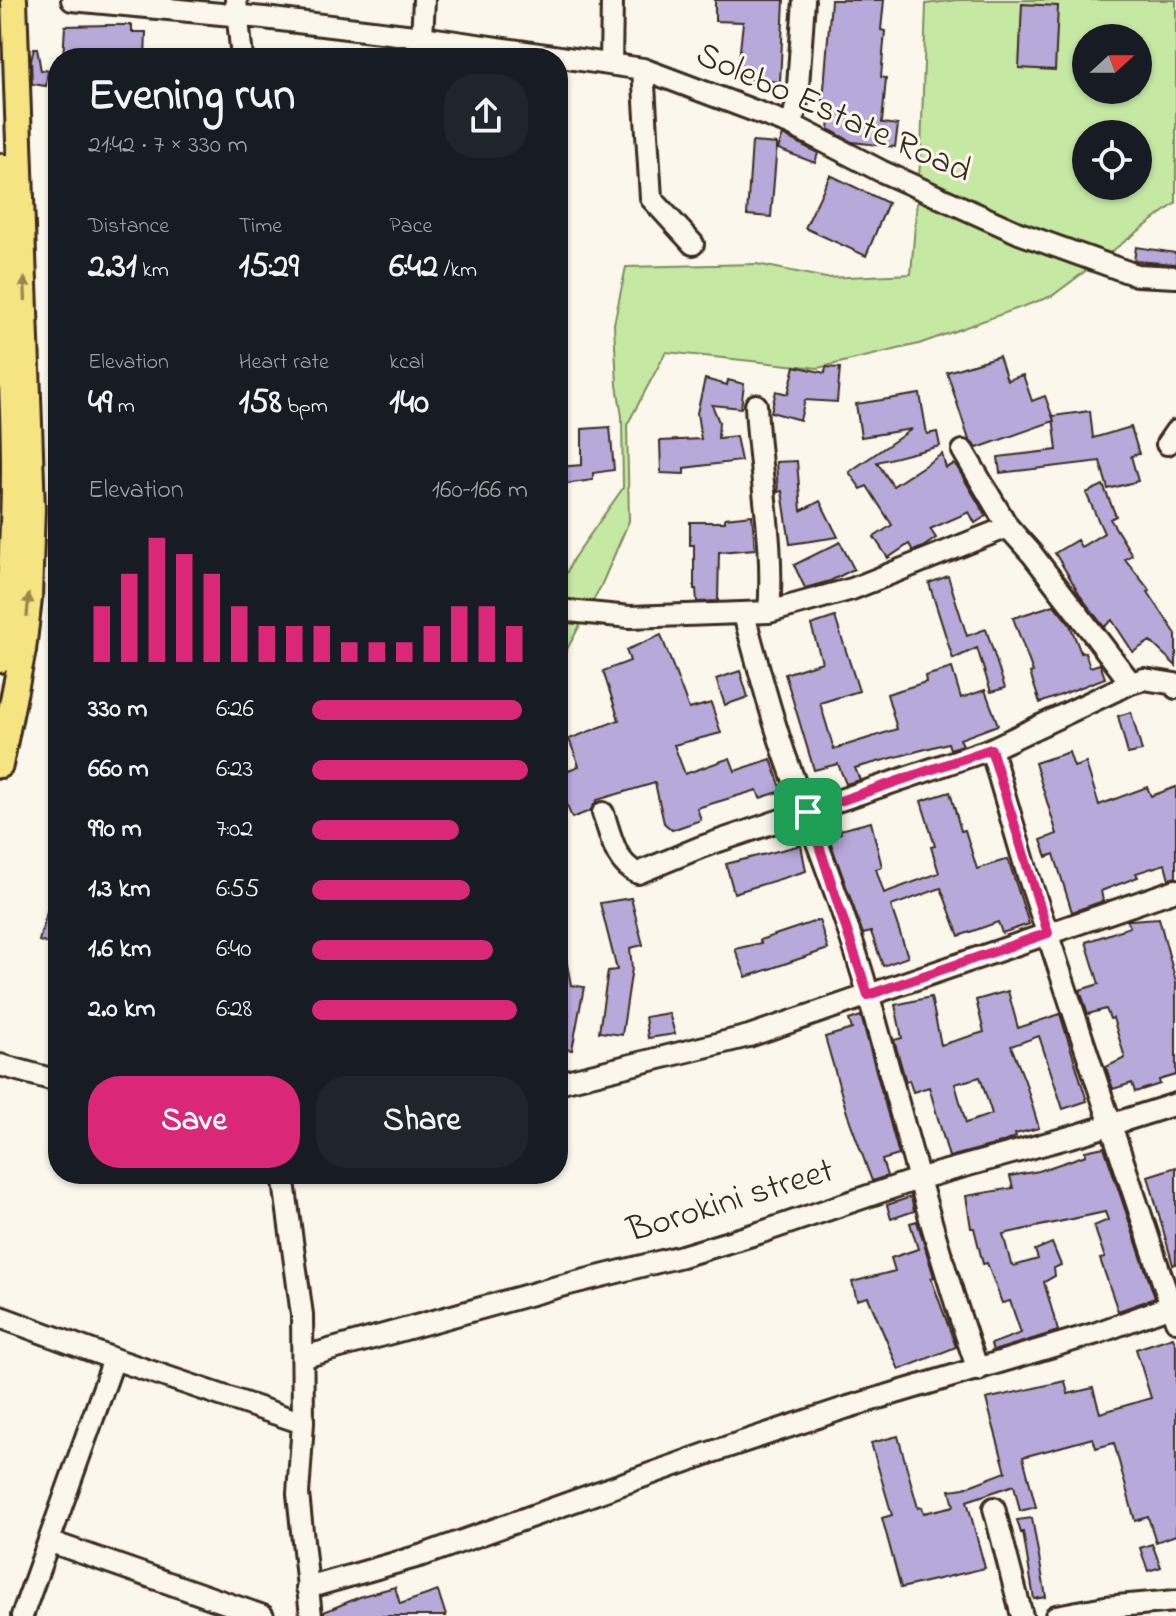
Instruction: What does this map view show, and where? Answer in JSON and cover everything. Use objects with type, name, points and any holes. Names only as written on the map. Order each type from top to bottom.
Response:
[{"type":"main road","points":[[0,765],[23,650],[29,598],[32,509],[8,45],[14,0]]},
{"type":"main road","points":[[0,166],[14,448],[7,503],[8,612],[0,660]]},
{"type":"street","name":"Solebo Estate Road","points":[[72,0],[236,8],[422,37],[445,48]]},
{"type":"street","points":[[422,37],[424,0]]},
{"type":"street","points":[[611,64],[612,0]]},
{"type":"street","points":[[792,125],[797,101],[804,0]]},
{"type":"street","points":[[236,8],[241,48]]},
{"type":"street","name":"Solebo Estate Road","points":[[568,60],[643,69],[792,125],[881,171],[1019,233],[1136,275],[1176,277]]},
{"type":"street","points":[[643,69],[651,198],[693,244]]},
{"type":"street","points":[[756,405],[772,577],[769,612]]},
{"type":"street","points":[[963,451],[1008,527],[1131,683]]},
{"type":"street","points":[[568,611],[630,617],[769,612],[852,589],[1008,527]]},
{"type":"street","points":[[744,615],[787,760],[808,812],[868,995],[951,1292],[978,1370]]},
{"type":"street","points":[[603,813],[619,859],[638,873],[701,847],[991,749],[1131,683],[1144,679],[1175,684],[1176,688]]},
{"type":"street","points":[[307,1588],[423,1555],[845,1408],[1175,1310],[1048,933],[991,749]]},
{"type":"street","points":[[568,1081],[716,1046],[1176,890]]},
{"type":"street","points":[[0,1065],[48,1078]]},
{"type":"street","name":"Borokini street","points":[[304,1357],[694,1252],[921,1178],[1176,1104]]},
{"type":"street","points":[[284,1184],[302,1315],[303,1423],[298,1494],[311,1616]]},
{"type":"street","points":[[0,1317],[303,1423]]},
{"type":"street","points":[[22,1616],[114,1359]]},
{"type":"street","points":[[994,1508],[1022,1616]]},
{"type":"street","points":[[51,1542],[263,1616]]},
{"type":"street","points":[[1056,1616],[1105,1607],[1176,1601]]},
{"type":"green space","points":[[957,0],[1176,0],[1176,203],[1052,296],[919,344],[818,368],[666,352],[627,425],[629,521],[601,586],[568,647],[568,570],[623,488],[622,416],[614,324],[626,267],[757,264],[826,278],[911,274],[921,151],[926,4]]},
{"type":"building","points":[[715,0],[784,0],[780,82],[737,78],[743,22],[715,21]]},
{"type":"building","points":[[831,0],[884,0],[881,77],[886,78],[882,123],[898,125],[895,147],[852,142],[829,129],[832,102],[823,101]]},
{"type":"building","points":[[1022,4],[1058,6],[1055,70],[1019,68]]},
{"type":"building","points":[[132,25],[132,32],[146,32],[145,48],[64,48],[65,26]]},
{"type":"building","points":[[34,48],[37,48],[41,71],[48,70],[46,86],[32,84]]},
{"type":"building","points":[[783,135],[818,153],[815,163],[778,149]]},
{"type":"building","points":[[752,142],[777,144],[771,217],[747,215]]},
{"type":"building","points":[[830,175],[888,203],[866,256],[805,228]]},
{"type":"building","points":[[1136,247],[1176,253],[1176,264],[1134,261]]},
{"type":"building","points":[[999,356],[1007,380],[1023,375],[1032,401],[1045,396],[1054,421],[977,448],[969,440],[947,372]]},
{"type":"building","points":[[795,366],[825,373],[826,367],[840,368],[837,402],[805,400],[800,420],[771,412],[776,391],[788,394]]},
{"type":"building","points":[[705,379],[727,385],[728,380],[744,384],[741,408],[712,405],[719,422],[718,438],[736,436],[741,461],[684,468],[684,474],[661,473],[660,441],[701,439],[697,413]]},
{"type":"building","points":[[920,394],[927,434],[937,432],[940,446],[877,462],[893,486],[942,454],[946,468],[954,464],[957,467],[986,516],[975,523],[969,512],[930,529],[936,538],[923,547],[913,551],[909,544],[888,558],[874,537],[892,525],[867,486],[861,489],[849,472],[912,429],[861,437],[856,404]]},
{"type":"building","points":[[1090,411],[1093,438],[1131,427],[1139,454],[1131,456],[1138,481],[1108,489],[1100,461],[1000,473],[998,457],[1057,450],[1053,416]]},
{"type":"building","points":[[610,427],[614,470],[593,473],[593,480],[568,484],[568,466],[582,465],[582,429]]},
{"type":"building","points":[[797,461],[801,511],[820,501],[838,537],[790,544],[782,491],[778,492],[776,462]]},
{"type":"building","points":[[1103,485],[1116,516],[1110,519],[1132,555],[1125,559],[1150,591],[1176,634],[1176,666],[1150,641],[1133,652],[1112,620],[1104,627],[1055,553],[1077,540],[1081,547],[1104,533],[1086,493]]},
{"type":"building","points":[[752,515],[755,549],[719,552],[718,601],[697,602],[690,522],[725,522],[725,518]]},
{"type":"building","points":[[840,542],[854,569],[830,581],[805,588],[794,565]]},
{"type":"building","points":[[948,576],[967,636],[986,629],[1005,688],[991,692],[977,648],[953,659],[929,583]]},
{"type":"building","points":[[1054,605],[1070,625],[1090,667],[1100,664],[1105,678],[1040,703],[1030,673],[1033,672],[1013,618]]},
{"type":"building","points":[[835,617],[859,691],[820,703],[834,749],[897,729],[887,694],[926,682],[925,676],[952,668],[961,698],[985,690],[998,725],[960,739],[963,745],[950,749],[948,743],[855,768],[860,780],[846,784],[838,764],[814,770],[785,674],[822,662],[811,625]]},
{"type":"building","points":[[661,635],[689,709],[711,703],[721,733],[674,745],[685,774],[730,758],[735,771],[771,759],[782,791],[760,798],[757,790],[697,808],[701,820],[672,830],[664,823],[655,783],[597,800],[590,811],[572,818],[568,808],[568,770],[579,766],[569,739],[619,720],[603,671],[630,661],[626,650]]},
{"type":"building","points":[[740,671],[748,697],[725,705],[716,679]]},
{"type":"building","points":[[1131,712],[1142,751],[1128,754],[1118,716]]},
{"type":"building","points":[[1069,752],[1074,767],[1086,763],[1099,805],[1147,787],[1151,796],[1176,787],[1176,877],[1169,879],[1165,864],[1136,873],[1138,877],[1101,891],[1103,901],[1072,912],[1054,854],[1047,857],[1041,840],[1057,834],[1035,763]]},
{"type":"building","points":[[950,792],[961,831],[965,830],[977,869],[1008,859],[1029,924],[1002,933],[998,922],[959,936],[941,888],[891,906],[908,957],[883,966],[871,932],[863,934],[829,838],[841,833],[840,830],[871,822],[882,867],[876,869],[884,893],[939,873],[931,847],[935,846],[921,801]]},
{"type":"building","points":[[801,845],[806,871],[734,893],[726,864]]},
{"type":"building","points":[[631,898],[643,945],[630,948],[632,968],[622,1035],[599,1032],[608,971],[617,970],[600,903]]},
{"type":"building","points":[[48,909],[48,943],[39,941]]},
{"type":"building","points":[[1159,918],[1176,982],[1176,1075],[1135,1092],[1132,1083],[1113,1089],[1106,1067],[1125,1058],[1113,1018],[1110,1019],[1106,1009],[1088,1014],[1080,990],[1099,984],[1086,942],[1130,927],[1127,920]]},
{"type":"building","points":[[819,920],[828,949],[746,977],[735,949],[761,943],[760,940]]},
{"type":"building","points":[[568,969],[571,985],[584,987],[572,1050],[568,1049]]},
{"type":"building","points":[[1008,991],[1018,1028],[1060,1014],[1087,1101],[1063,1109],[1039,1036],[1011,1046],[1039,1128],[1015,1134],[1016,1137],[1001,1143],[949,1157],[929,1087],[913,1092],[909,1080],[906,1082],[894,1040],[902,1038],[895,1005],[931,997],[941,1045],[984,1032],[976,1000]],"holes":[[[980,1077],[992,1114],[966,1123],[955,1084]]]},
{"type":"building","points":[[669,1013],[675,1034],[648,1038],[645,1017]]},
{"type":"building","points":[[861,1016],[899,1155],[882,1160],[887,1176],[872,1181],[847,1113],[825,1037],[852,1029],[849,1020]]},
{"type":"building","points":[[1104,1147],[1155,1298],[1118,1311],[1100,1259],[1105,1258],[1094,1226],[1108,1220],[1105,1212],[1003,1234],[1014,1266],[1038,1259],[1035,1250],[1052,1243],[1061,1265],[1054,1268],[1055,1276],[1044,1282],[1058,1331],[993,1351],[991,1344],[1021,1333],[1010,1301],[1002,1303],[987,1263],[983,1264],[974,1228],[971,1228],[966,1196],[1013,1188],[1010,1176],[1039,1171],[1086,1155],[1085,1151]]},
{"type":"building","points":[[1176,1167],[1176,1264],[1173,1265],[1148,1176]]},
{"type":"building","points":[[911,1197],[914,1211],[891,1219],[887,1205]]},
{"type":"building","points":[[917,1221],[934,1277],[931,1278],[956,1347],[899,1370],[868,1297],[857,1300],[852,1282],[895,1271],[891,1258],[918,1249],[910,1223]]},
{"type":"building","points":[[1173,1337],[1176,1345],[1176,1535],[1156,1542],[1148,1517],[1135,1521],[1114,1443],[1096,1448],[1093,1438],[1023,1457],[1036,1507],[1020,1511],[1014,1485],[967,1501],[985,1568],[901,1588],[882,1518],[892,1515],[871,1443],[898,1436],[918,1508],[922,1507],[924,1513],[954,1506],[950,1490],[1006,1472],[986,1399],[1065,1381],[1068,1394],[1093,1388],[1100,1413],[1151,1398],[1136,1349]]},
{"type":"building","points":[[1032,1518],[1046,1597],[1034,1599],[1023,1532],[1017,1520]]},
{"type":"building","points":[[1152,1544],[1161,1567],[1148,1571],[1140,1548]]},
{"type":"building","points":[[395,1587],[400,1604],[438,1591],[446,1616],[324,1616],[324,1612],[362,1596]]},
{"type":"route","points":[[991,749],[1048,933],[868,995],[808,812],[991,749]]}]
